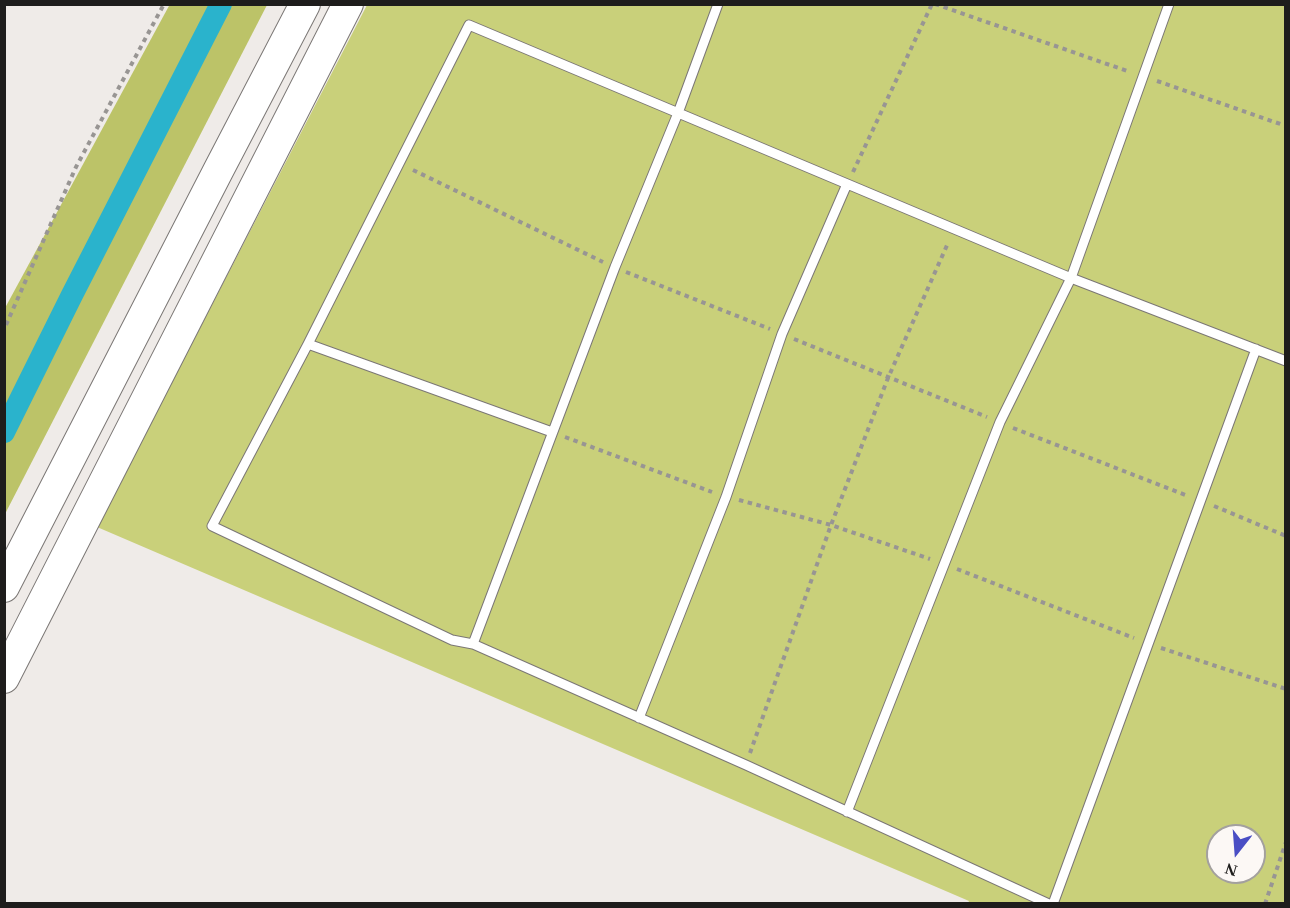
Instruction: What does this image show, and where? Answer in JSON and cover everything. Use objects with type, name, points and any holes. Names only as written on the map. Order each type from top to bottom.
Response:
[{"type":"main road","points":[[4,587],[305,4]]},
{"type":"main road","points":[[4,678],[348,4]]},
{"type":"lane","points":[[473,644],[615,267],[678,113],[718,4]]},
{"type":"lane","points":[[847,812],[1000,422],[1071,278],[1169,4]]},
{"type":"lane","points":[[1256,349],[1051,903],[473,644],[452,640],[212,526],[308,344],[469,25],[1071,278],[1256,349],[1286,361]]},
{"type":"lane","points":[[639,718],[726,497],[782,334],[847,184]]},
{"type":"lane","points":[[308,344],[552,432]]},
{"type":"path","points":[[6,325],[76,167],[164,4]]},
{"type":"path","points":[[847,184],[933,4],[1286,126]]},
{"type":"path","points":[[400,164],[615,267],[1286,536]]},
{"type":"path","points":[[746,765],[831,525],[888,378],[954,228]]},
{"type":"path","points":[[552,432],[726,497],[831,525],[943,564],[1148,644],[1286,689]]},
{"type":"path","points":[[1265,903],[1286,842]]},
{"type":"green space","points":[[170,4],[267,5],[5,514],[5,308]]},
{"type":"green space","points":[[367,5],[1285,5],[1285,903],[968,903],[969,901],[97,527]]},
{"type":"waterway","points":[[4,432],[221,4]]}]
